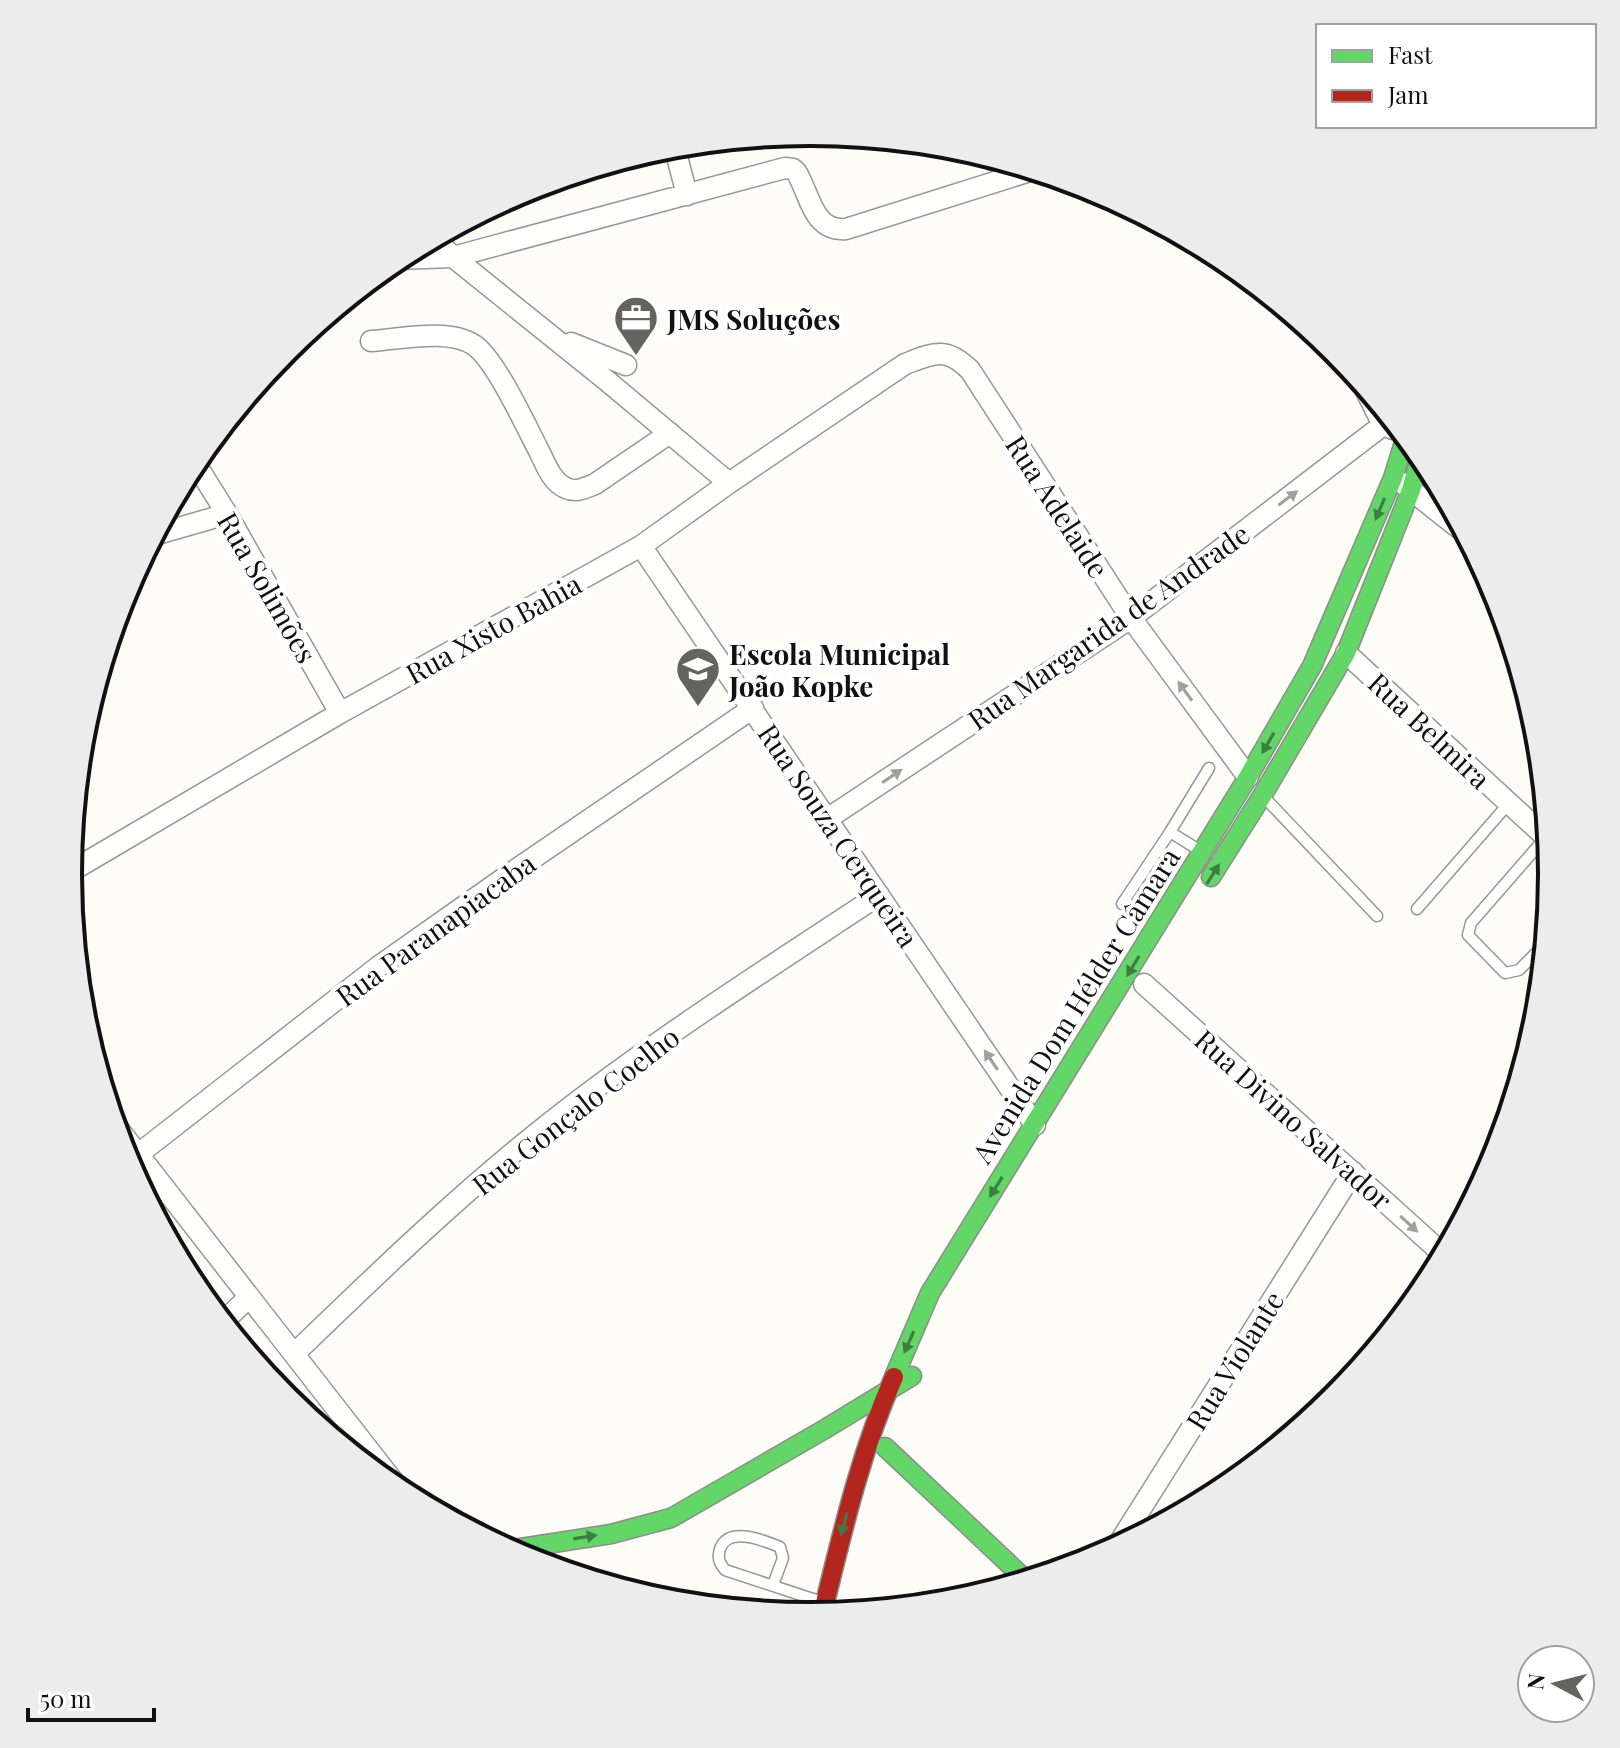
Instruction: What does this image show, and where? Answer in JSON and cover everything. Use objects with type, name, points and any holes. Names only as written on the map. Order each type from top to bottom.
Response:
[{"type":"main road","name":"Avenida Dom Hélder Câmara","points":[[1203,890],[1346,653],[1402,484],[1398,446]]},
{"type":"main road","name":"Avenida Dom Hélder Câmara","points":[[829,1601],[854,1441],[887,1392],[930,1293],[1248,777],[1312,666],[1413,467]]},
{"type":"main road","name":"Avenida Dom Hélder Câmara","points":[[854,1441],[912,1376],[930,1339]]},
{"type":"main road","points":[[530,1546],[650,1526],[854,1441],[887,1392],[912,1376]]},
{"type":"main road","points":[[854,1441],[1016,1572]]},
{"type":"street","points":[[677,158],[687,195]]},
{"type":"street","points":[[424,258],[453,257],[785,168],[797,173],[816,215],[831,228],[846,229],[1014,176]]},
{"type":"street","points":[[442,246],[729,483]]},
{"type":"street","points":[[549,334],[626,365]]},
{"type":"street","points":[[371,341],[447,335],[473,344],[483,353],[517,407],[552,476],[567,489],[583,490],[595,484],[670,433]]},
{"type":"street","name":"Rua Adelaide","points":[[905,364],[934,353],[948,354],[958,358],[970,370],[1131,618],[1248,777]]},
{"type":"street","name":"Rua Xisto Bahia","points":[[82,865],[340,713],[641,546],[905,364]]},
{"type":"street","name":"Rua Margarida de Andrade","points":[[827,819],[1131,618],[1391,435]]},
{"type":"street","name":"Rua Solimões","points":[[202,474],[340,713]]},
{"type":"street","points":[[1402,484],[1443,516]]},
{"type":"street","points":[[169,531],[227,514]]},
{"type":"street","name":"Rua Souza Cerqueira","points":[[641,546],[1035,1125]]},
{"type":"street","name":"Rua Belmira","points":[[1346,653],[1536,828]]},
{"type":"street","name":"Rua Paranapiacaba","points":[[138,1154],[378,967],[753,708]]},
{"type":"street","name":"Rua Gonçalo Coelho","points":[[294,1354],[414,1239],[531,1138],[651,1047],[879,895]]},
{"type":"street","name":"Rua Divino Salvador","points":[[1144,984],[1435,1247]]},
{"type":"street","name":"Rua Violante","points":[[1128,1529],[1353,1172]]},
{"type":"street","points":[[147,1175],[249,1297],[374,1457]]},
{"type":"street","points":[[230,1315],[249,1297]]},
{"type":"lane","points":[[1122,904],[1209,768]]},
{"type":"lane","points":[[1262,796],[1377,916]]},
{"type":"lane","points":[[1417,909],[1509,803]]},
{"type":"lane","points":[[1170,832],[1202,852]]},
{"type":"lane","points":[[1533,956],[1519,970],[1505,973],[1469,937],[1468,931],[1471,923],[1537,849]]},
{"type":"lane","points":[[773,1585],[783,1558],[780,1547],[745,1537],[733,1537],[724,1542],[719,1557],[722,1568],[773,1585],[810,1602]]},
{"type":"traffic: fast","points":[[894,1377],[930,1293],[1248,777],[1312,666],[1393,478],[1402,451]]},
{"type":"traffic: fast","points":[[1211,877],[1346,653],[1416,472]]},
{"type":"traffic: fast","points":[[530,1547],[611,1534],[671,1518],[912,1376]]},
{"type":"traffic: fast","points":[[885,1447],[1017,1571]]},
{"type":"traffic: jam","points":[[825,1601],[862,1464],[894,1377]]},
{"type":"place","name":"JMS Soluções","points":[[636,357]]},
{"type":"place","name":"Escola Municipal João Kopke","points":[[698,708]]}]
